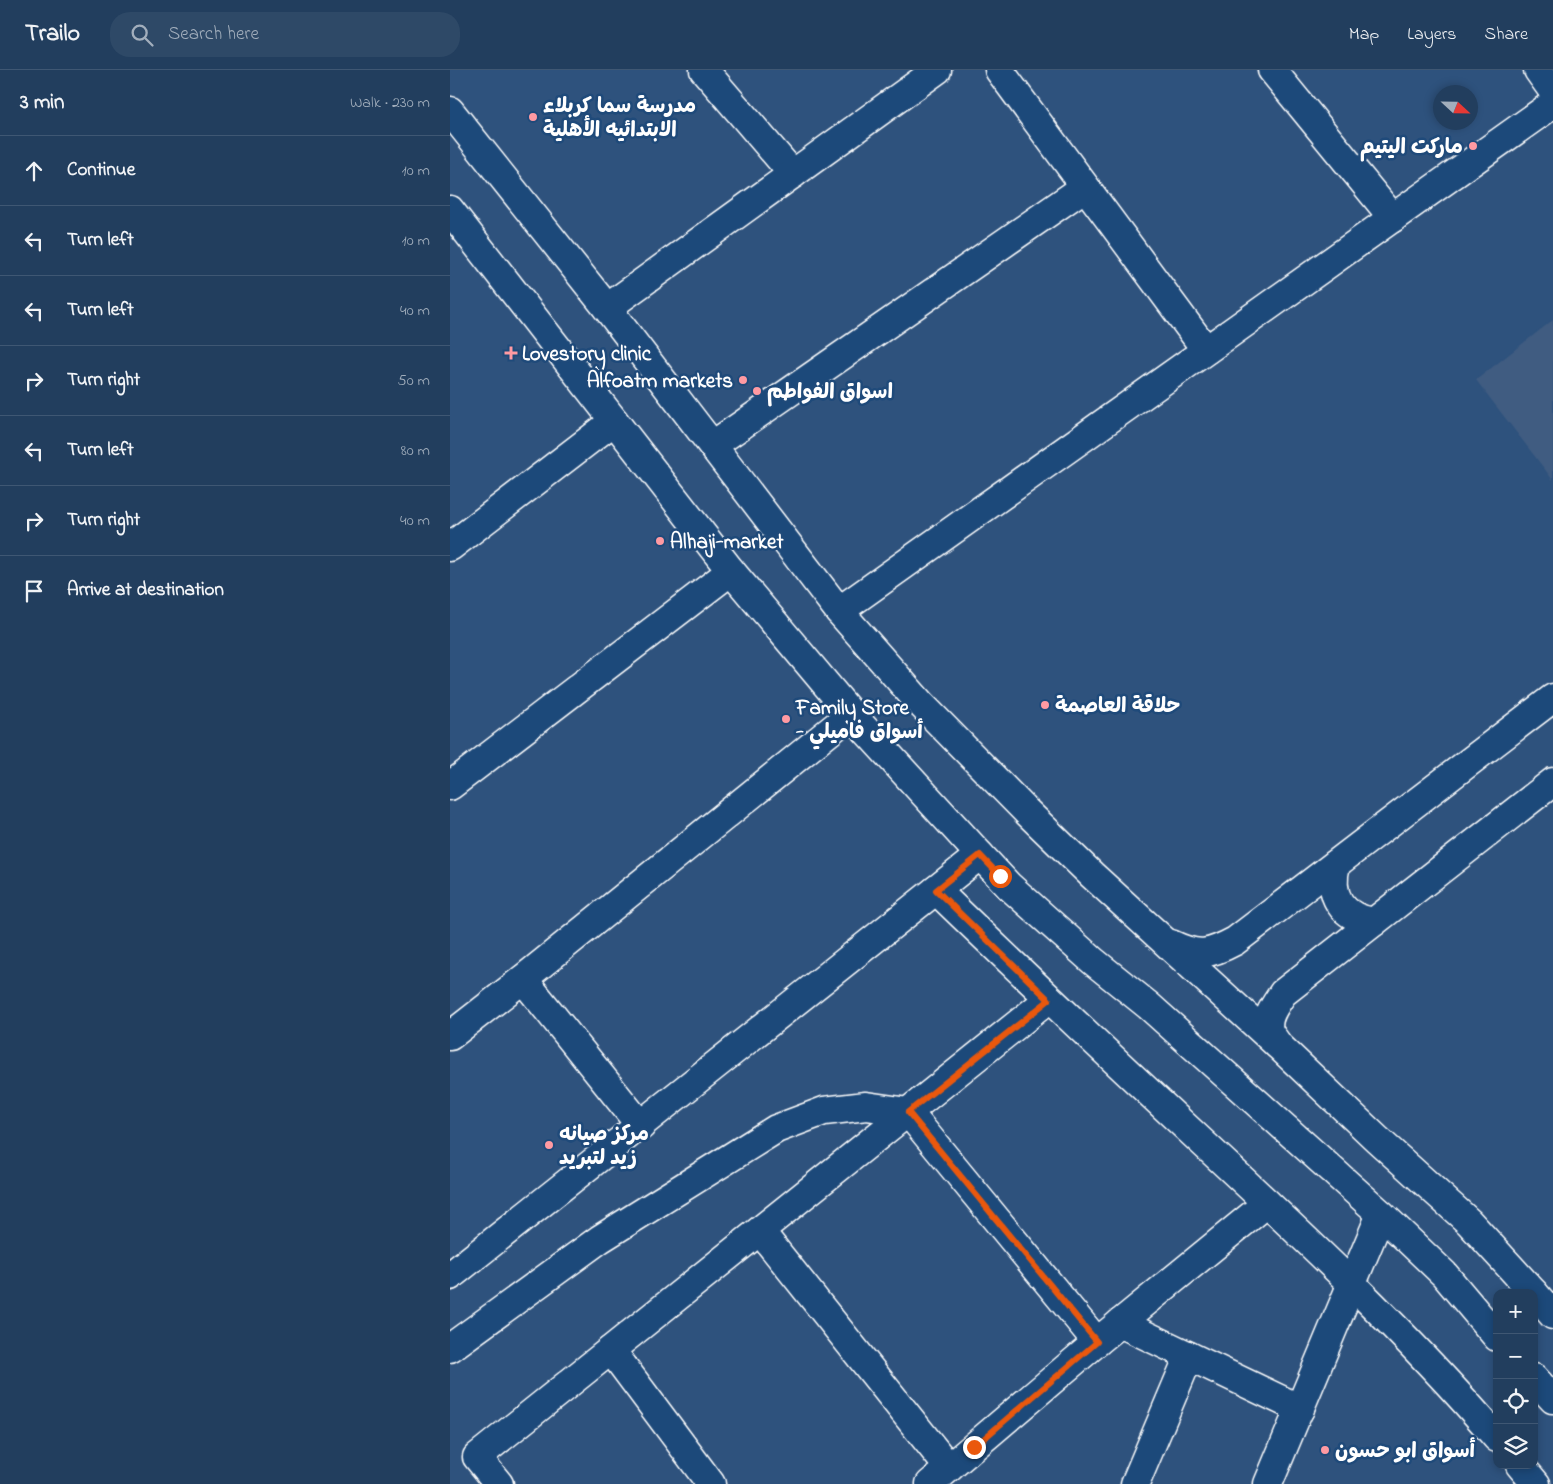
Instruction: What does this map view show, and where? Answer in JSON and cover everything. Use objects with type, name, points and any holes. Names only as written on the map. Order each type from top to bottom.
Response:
[{"type":"street","points":[[704,70],[793,174]]},
{"type":"street","points":[[607,308],[937,70]]},
{"type":"street","points":[[1000,70],[1206,350]]},
{"type":"street","points":[[1272,70],[1393,218]]},
{"type":"street","points":[[1538,70],[1553,90]]},
{"type":"street","points":[[839,611],[1553,104]]},
{"type":"street","points":[[450,111],[607,308],[839,611],[920,703],[1027,812],[1099,881],[1469,1222],[1530,1289]]},
{"type":"street","points":[[713,445],[1086,186]]},
{"type":"street","points":[[450,210],[731,571],[851,714],[980,855],[1009,886],[1093,961],[1149,1006],[1382,1214],[1444,1274],[1494,1334]]},
{"type":"street","points":[[450,547],[614,421]]},
{"type":"street","points":[[450,786],[731,571]]},
{"type":"street","points":[[1165,941],[1194,953],[1214,952],[1235,941],[1553,698]]},
{"type":"street","points":[[450,1036],[851,714]]},
{"type":"street","points":[[1278,1045],[1269,1031],[1268,1020],[1273,1008],[1283,994],[1553,782]]},
{"type":"street","points":[[450,1276],[980,855]]},
{"type":"street","points":[[1336,864],[1333,878],[1334,891],[1340,904],[1348,913],[1360,920],[1374,922]]},
{"type":"street","points":[[936,890],[1049,1000],[1352,1283],[1493,1433]]},
{"type":"street","points":[[523,979],[640,1126]]},
{"type":"street","points":[[499,1484],[477,1457],[1049,1000]]},
{"type":"street","points":[[450,1348],[600,1239],[776,1129],[824,1111],[866,1106],[908,1112],[1097,1342]]},
{"type":"street","points":[[760,1230],[940,1476],[1097,1342],[1267,1203]]},
{"type":"street","points":[[1268,1484],[1382,1214]]},
{"type":"street","points":[[1538,1298],[1553,1315]]},
{"type":"street","points":[[1120,1323],[1300,1409]]},
{"type":"street","points":[[611,1350],[711,1484]]},
{"type":"street","points":[[1135,1484],[1189,1356]]},
{"type":"street","points":[[1535,1379],[1553,1399]]},
{"type":"street","points":[[1523,1469],[1536,1484]]},
{"type":"shaded area","points":[[1553,320],[1553,480],[1476,380]]},
{"type":"place","name":"مدرسة سما كربلاء الابتدائيه الأهلية","points":[[533,117]]},
{"type":"place","name":"ماركت اليتيم","points":[[1473,146]]},
{"type":"place","name":"Lovestory clinic","points":[[511,353]]},
{"type":"place","name":"Alfoatm markets","points":[[743,380]]},
{"type":"place","name":"اسواق الفواطم","points":[[757,391]]},
{"type":"place","name":"Alhaji-market","points":[[660,541]]},
{"type":"place","name":"حلاقة العاصمة","points":[[1045,705]]},
{"type":"place","name":"Family Store - أسواق فاميلي","points":[[786,719]]},
{"type":"place","name":"مركز صيانه زيد لتبريد","points":[[549,1145]]},
{"type":"place","name":"أسواق ابو حسون","points":[[1325,1450]]},
{"type":"route","points":[[974,1447],[1097,1342],[908,1112],[1049,1000],[936,890],[980,855],[1000,876]]}]
